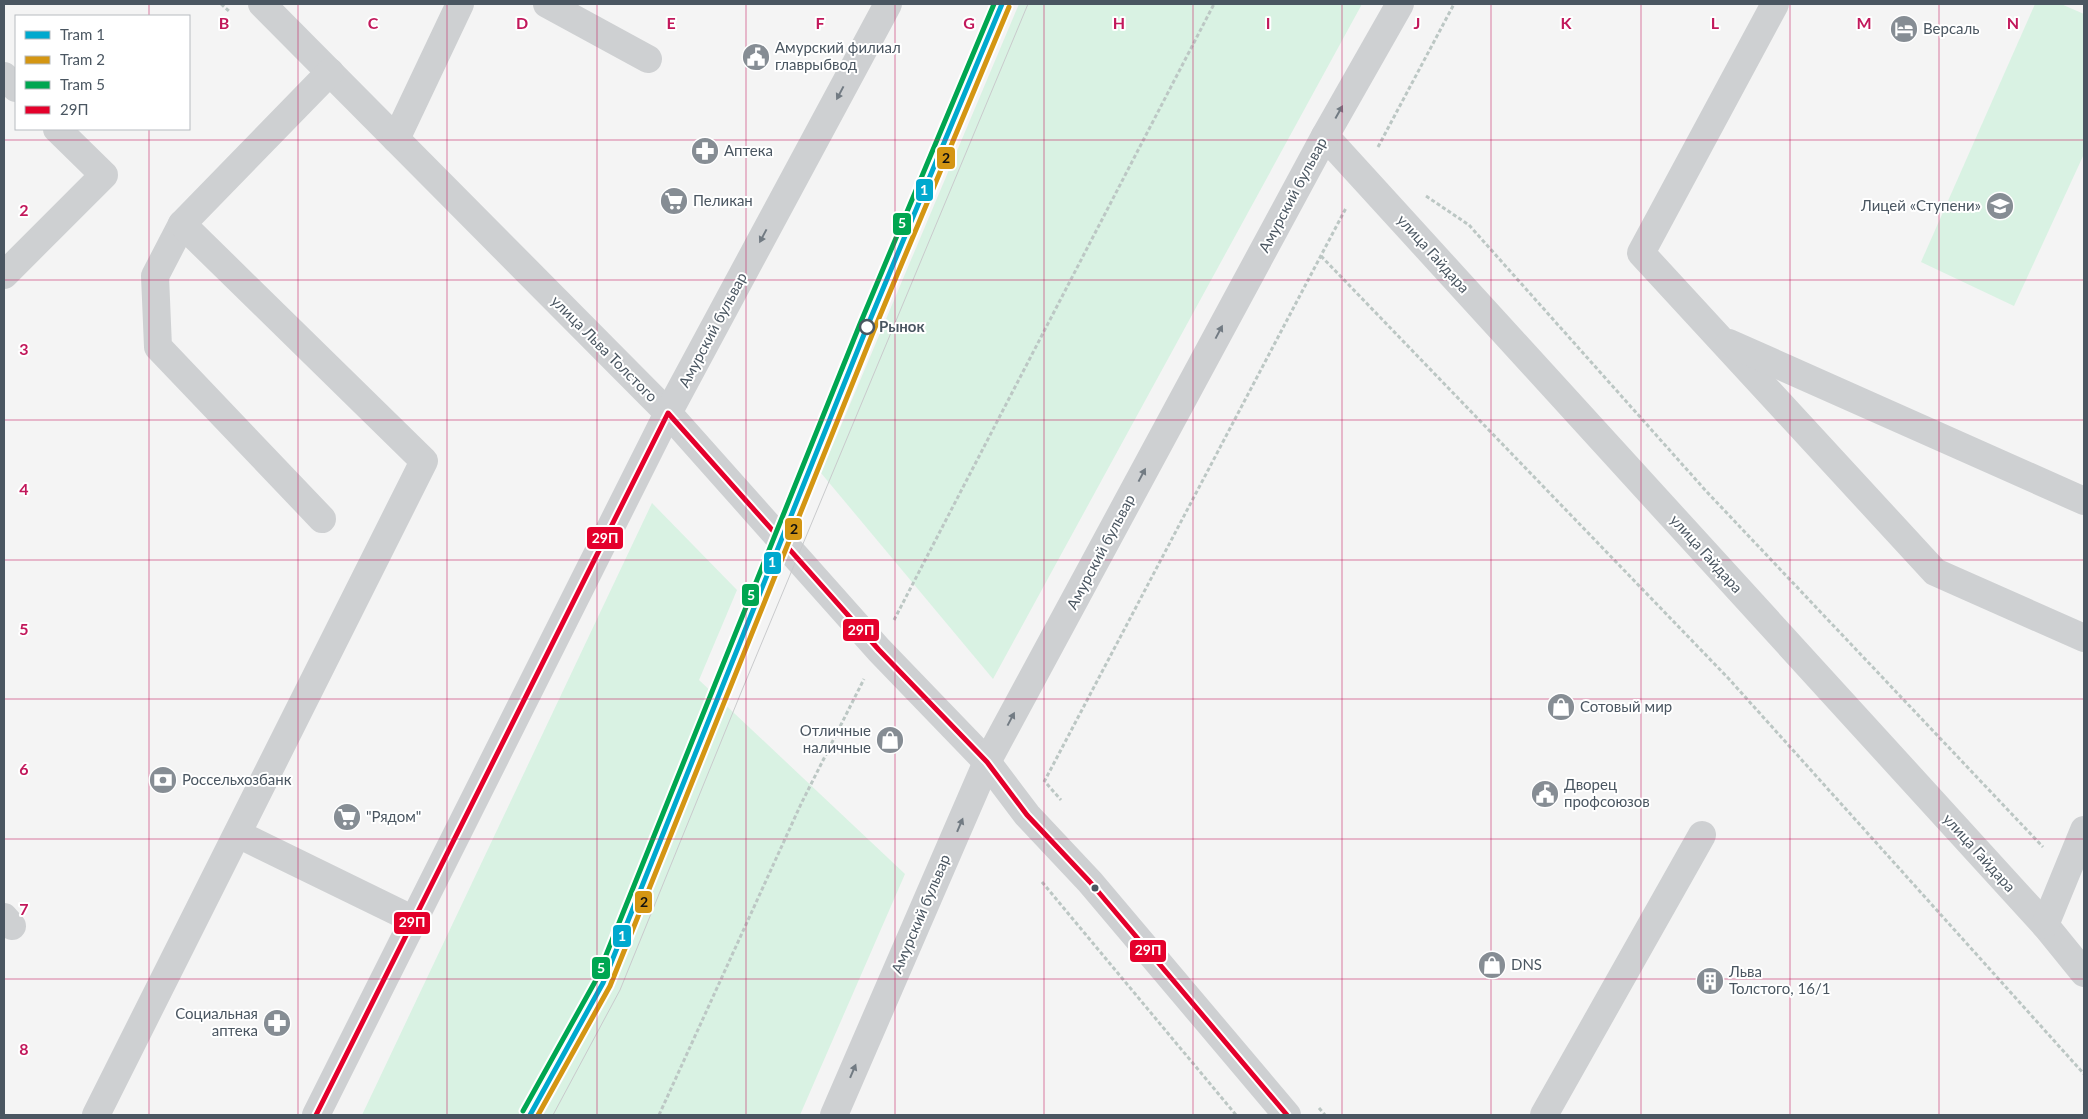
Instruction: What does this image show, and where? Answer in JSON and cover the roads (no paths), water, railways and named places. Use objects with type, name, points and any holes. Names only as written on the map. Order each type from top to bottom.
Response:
[{"type":"street","name":"улица Льва Толстого","points":[[262,4],[668,414],[878,650],[987,762],[1028,815],[1090,882],[1287,1115]]},
{"type":"street","points":[[396,139],[460,4]]},
{"type":"street","points":[[547,4],[648,59]]},
{"type":"street","name":"Амурский бульвар","points":[[316,1115],[668,414],[888,4]]},
{"type":"street","name":"Амурский бульвар","points":[[834,1115],[987,762],[1325,136],[1400,4]]},
{"type":"street","points":[[1775,4],[1641,253],[1935,572],[2084,638]]},
{"type":"street","points":[[322,519],[158,347],[155,276],[182,224],[330,72]]},
{"type":"street","points":[[4,76],[15,87]]},
{"type":"street","points":[[4,275],[104,175],[58,130]]},
{"type":"street","name":"улица Гайдара","points":[[1325,136],[2046,925],[2084,973]]},
{"type":"street","points":[[96,1115],[424,461],[182,224]]},
{"type":"street","points":[[1720,338],[2084,501]]},
{"type":"street","points":[[2046,925],[2084,830]]},
{"type":"street","points":[[238,834],[414,920]]},
{"type":"street","points":[[1544,1115],[1702,836]]},
{"type":"tram line","name":"5","points":[[523,1111],[596,980],[860,324],[994,4]]},
{"type":"tram line","name":"1","points":[[530,1115],[603,983],[867,327],[1002,4]]},
{"type":"tram line","points":[[553,1115],[620,990],[740,695],[1028,4]]},
{"type":"tram line","name":"2","points":[[538,1115],[610,986],[874,330],[1009,7]]},
{"type":"place","name":"Версаль","points":[[1904,29]]},
{"type":"place","name":"Амурский филиал главрыбвод","points":[[756,57]]},
{"type":"place","name":"Аптека","points":[[705,151]]},
{"type":"place","name":"Пеликан","points":[[674,201]]},
{"type":"place","name":"Лицей «Ступени»","points":[[2000,206]]},
{"type":"place","name":"Рынок","points":[[867,327]]},
{"type":"place","name":"Сотовый мир","points":[[1561,707]]},
{"type":"place","name":"Отличные наличные","points":[[890,740]]},
{"type":"place","name":"Россельхозбанк","points":[[163,780]]},
{"type":"place","name":"Дворец профсоюзов","points":[[1545,794]]},
{"type":"place","name":"\"Рядом\"","points":[[347,817]]},
{"type":"place","name":"DNS","points":[[1492,965]]},
{"type":"place","name":"Льва Толстого, 16/1","points":[[1710,981]]},
{"type":"place","name":"Социальная аптека","points":[[277,1023]]}]
